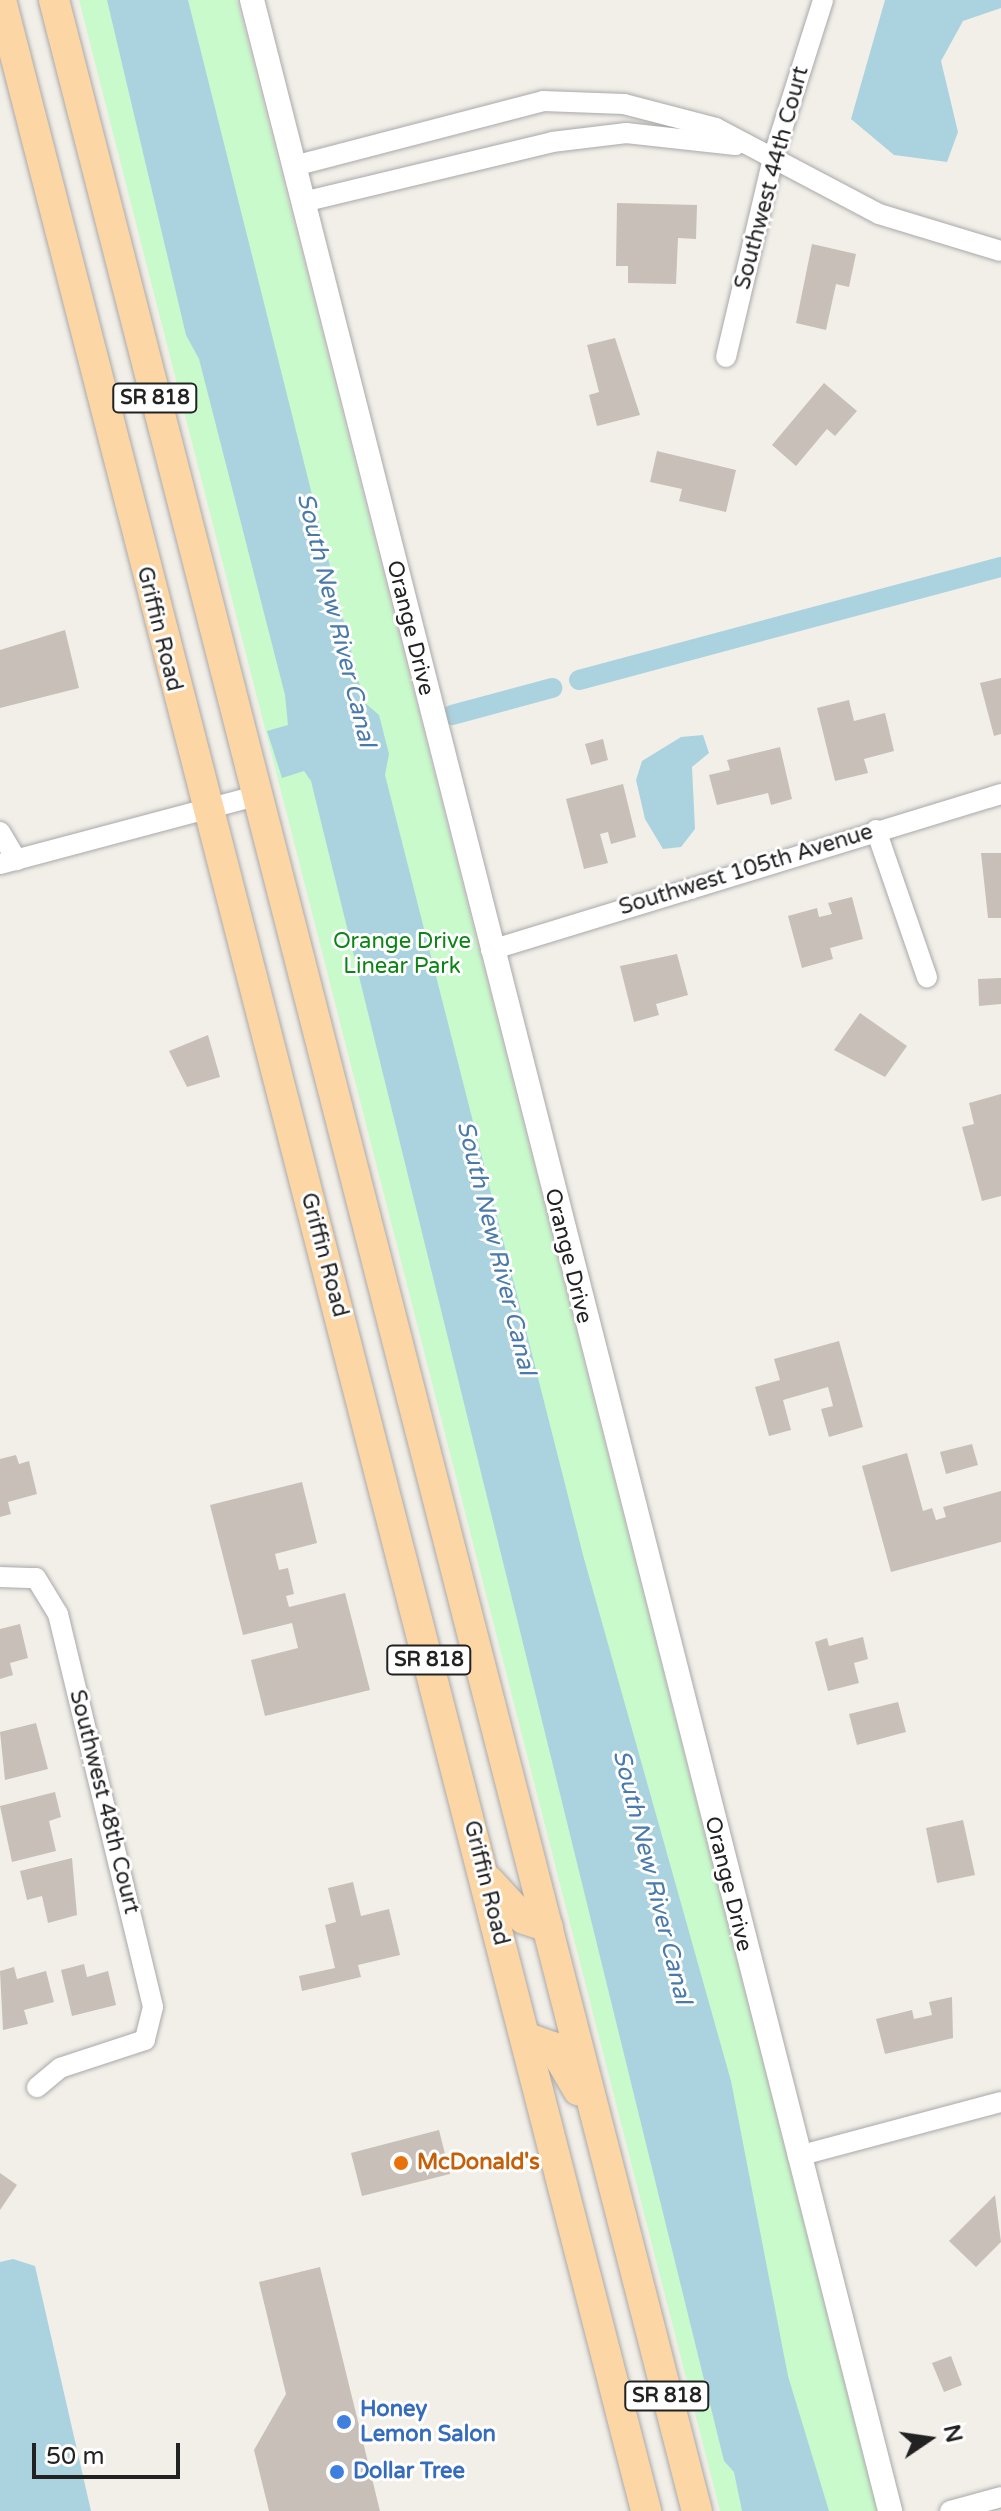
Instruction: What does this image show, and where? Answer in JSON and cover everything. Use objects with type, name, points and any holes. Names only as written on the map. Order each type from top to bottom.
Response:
[{"type":"main road","name":"Griffin Road","points":[[1,0],[205,810],[484,1875],[646,2511]]},
{"type":"main road","name":"SR 818","points":[[54,0],[697,2511]]},
{"type":"main road","points":[[484,1875],[524,1919],[548,1927]]},
{"type":"main road","points":[[525,2037],[553,2047],[597,2123]]},
{"type":"street","name":"Orange Drive","points":[[252,0],[890,2511]]},
{"type":"street","name":"Southwest 44th Court","points":[[726,357],[773,158],[823,0]]},
{"type":"street","points":[[294,166],[543,101],[684,117],[773,158],[879,214],[1001,251]]},
{"type":"street","points":[[303,202],[582,138],[663,134],[751,148]]},
{"type":"street","name":"Southwest 105th Avenue","points":[[491,950],[1001,794]]},
{"type":"street","points":[[0,832],[8,862],[256,796]]},
{"type":"street","points":[[876,830],[927,977]]},
{"type":"street","name":"Southwest 48th Court","points":[[0,1577],[39,1571],[58,1614],[150,1992],[150,2032],[127,2049],[60,2068],[37,2087]]},
{"type":"street","points":[[798,2156],[1001,2102]]},
{"type":"street","points":[[950,2511],[1001,2497]]},
{"type":"green space","name":"Orange Drive Linear Park","points":[[79,0],[237,0],[877,2511],[720,2511]]},
{"type":"water","name":"South New River Canal","points":[[107,0],[188,0],[364,702],[379,715],[389,754],[385,775],[583,1555],[731,2081],[788,2376],[829,2511],[742,2511],[734,2472],[724,2461],[311,781],[304,771],[282,778],[267,731],[288,725],[285,695],[199,359],[186,335]]},
{"type":"water","points":[[885,0],[1001,0],[1001,8],[963,21],[941,61],[958,132],[947,162],[894,155],[851,119]]},
{"type":"water","points":[[703,735],[709,753],[692,767],[695,829],[681,847],[663,849],[645,819],[636,780],[642,761],[681,737]]},
{"type":"water","points":[[13,2259],[35,2266],[91,2511],[0,2511],[0,2262]]},
{"type":"building","points":[[617,203],[697,205],[696,239],[678,238],[676,284],[628,283],[628,266],[616,266]]},
{"type":"building","points":[[812,244],[856,254],[849,287],[836,284],[826,330],[796,323]]},
{"type":"building","points":[[615,338],[640,415],[597,426],[589,395],[599,392],[587,345]]},
{"type":"building","points":[[824,383],[857,411],[835,436],[827,429],[796,466],[772,445]]},
{"type":"building","points":[[657,451],[736,470],[726,512],[679,501],[682,489],[650,482]]},
{"type":"building","points":[[65,630],[79,688],[0,708],[0,650]]},
{"type":"building","points":[[1001,678],[1001,734],[994,736],[980,683]]},
{"type":"building","points":[[849,700],[854,721],[885,713],[894,751],[864,759],[868,773],[835,781],[817,708]]},
{"type":"building","points":[[603,739],[608,760],[591,765],[585,744]]},
{"type":"building","points":[[780,747],[792,799],[771,805],[768,793],[717,805],[709,775],[730,770],[727,760]]},
{"type":"building","points":[[623,784],[636,837],[611,844],[608,832],[600,834],[608,863],[584,869],[566,799]]},
{"type":"building","points":[[981,853],[1001,853],[1001,918],[988,918]]},
{"type":"building","points":[[852,897],[863,939],[830,948],[833,959],[802,968],[788,916],[817,908],[819,917],[832,914],[828,903]]},
{"type":"building","points":[[677,954],[688,995],[656,1004],[659,1015],[634,1022],[620,966]]},
{"type":"building","points":[[1001,978],[1001,1004],[979,1006],[978,979]]},
{"type":"building","points":[[860,1013],[907,1046],[885,1077],[834,1050]]},
{"type":"building","points":[[208,1035],[220,1077],[187,1087],[169,1051]]},
{"type":"building","points":[[1001,1094],[1001,1196],[982,1201],[962,1127],[974,1124],[969,1103]]},
{"type":"building","points":[[839,1341],[863,1427],[829,1437],[821,1409],[833,1406],[828,1387],[783,1400],[791,1430],[769,1436],[755,1387],[780,1380],[774,1359]]},
{"type":"building","points":[[972,1444],[978,1465],[946,1474],[940,1452]]},
{"type":"building","points":[[907,1453],[923,1511],[932,1508],[936,1520],[946,1517],[943,1507],[1001,1491],[1001,1542],[891,1572],[862,1466]]},
{"type":"building","points":[[16,1455],[19,1464],[29,1461],[37,1494],[8,1502],[11,1514],[0,1517],[0,1459]]},
{"type":"building","points":[[302,1482],[317,1543],[275,1554],[279,1570],[288,1568],[294,1594],[286,1596],[289,1607],[345,1593],[370,1690],[265,1716],[251,1660],[298,1648],[292,1623],[243,1635],[210,1505]]},
{"type":"building","points":[[20,1624],[28,1658],[10,1663],[13,1675],[0,1679],[0,1629]]},
{"type":"building","points":[[863,1637],[868,1659],[854,1663],[859,1683],[828,1691],[815,1642],[827,1638],[829,1646]]},
{"type":"building","points":[[898,1702],[906,1732],[857,1745],[849,1714]]},
{"type":"building","points":[[36,1723],[48,1769],[5,1780],[0,1732]]},
{"type":"building","points":[[55,1792],[61,1817],[49,1821],[56,1851],[12,1862],[0,1806]]},
{"type":"building","points":[[963,1820],[975,1875],[937,1883],[926,1828]]},
{"type":"building","points":[[72,1858],[77,1915],[48,1923],[42,1896],[27,1900],[20,1871]]},
{"type":"building","points":[[353,1882],[361,1916],[389,1909],[400,1955],[358,1965],[361,1977],[302,1991],[299,1976],[335,1968],[325,1925],[336,1922],[328,1888]]},
{"type":"building","points":[[84,1964],[87,1977],[108,1971],[116,2005],[72,2016],[61,1970]]},
{"type":"building","points":[[14,1967],[17,1979],[46,1971],[54,2002],[24,2010],[28,2024],[3,2030],[0,1971]]},
{"type":"building","points":[[952,1997],[953,2038],[885,2054],[876,2019],[912,2010],[914,2019],[932,2015],[929,2002]]},
{"type":"building","name":"McDonald's","points":[[439,2130],[450,2174],[362,2196],[351,2153]]},
{"type":"building","points":[[0,2173],[17,2185],[0,2210]]},
{"type":"building","points":[[995,2195],[1001,2242],[976,2267],[949,2241]]},
{"type":"building","points":[[320,2267],[380,2511],[269,2511],[254,2450],[286,2394],[259,2282]]},
{"type":"building","points":[[951,2356],[962,2385],[944,2392],[932,2363]]},
{"type":"waterway","points":[[579,680],[1001,567]]},
{"type":"waterway","points":[[452,715],[552,688]]},
{"type":"place","name":"McDonald's","points":[[401,2163]]},
{"type":"place","name":"Honey Lemon Salon","points":[[344,2422]]},
{"type":"place","name":"Dollar Tree","points":[[337,2472]]}]
